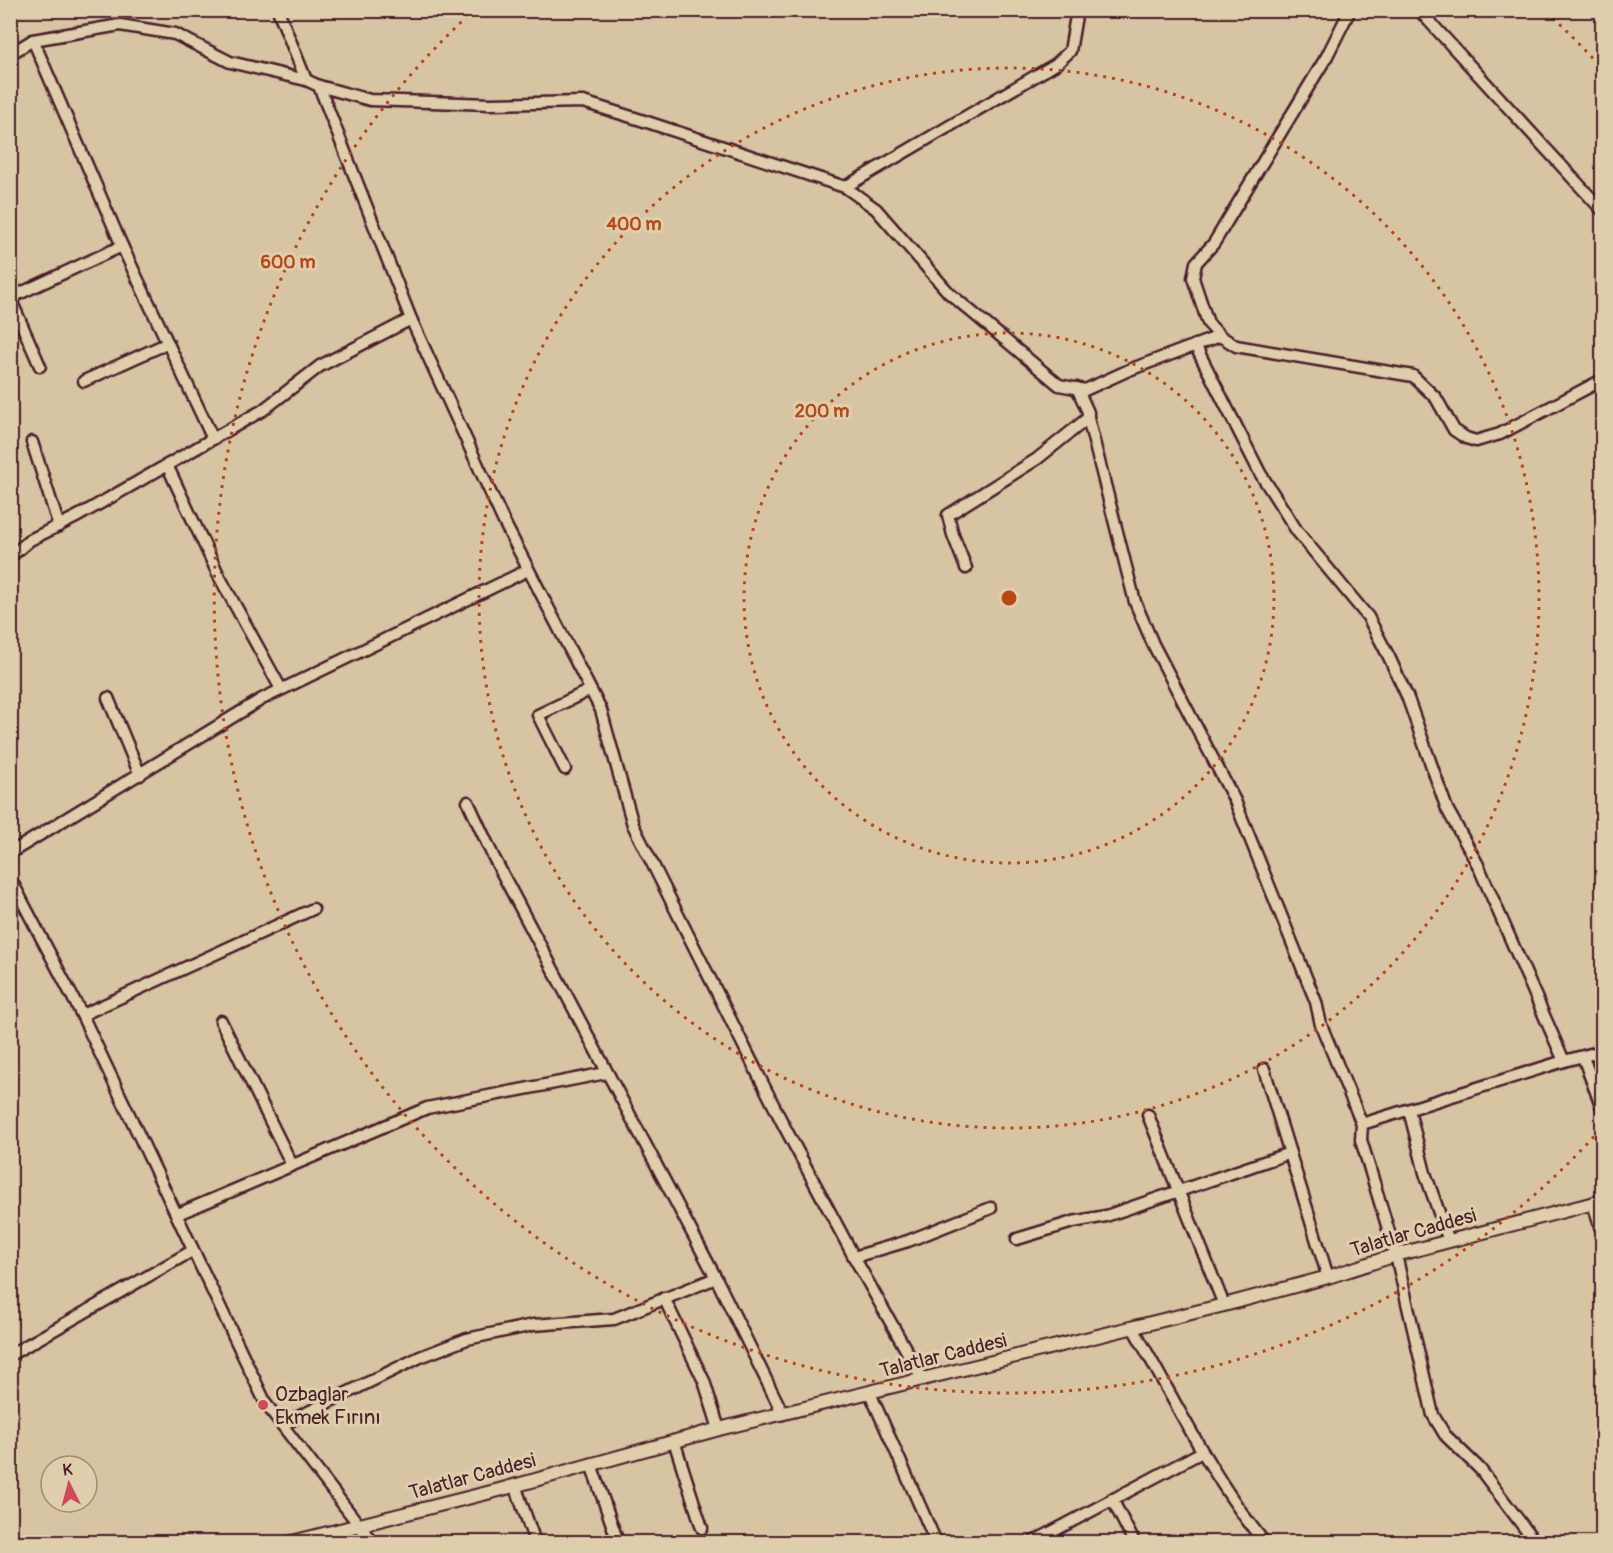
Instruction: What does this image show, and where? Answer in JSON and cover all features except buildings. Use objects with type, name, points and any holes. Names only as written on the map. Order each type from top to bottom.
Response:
[{"type":"street","points":[[278,10],[296,60],[306,80]]},
{"type":"street","points":[[845,188],[1056,64],[1070,51],[1077,10]]},
{"type":"street","points":[[1350,10],[1327,56],[1214,243],[1196,263],[1193,278],[1208,323],[1220,336],[1236,346],[1413,376],[1436,398],[1454,430],[1476,441],[1500,434],[1602,380]]},
{"type":"street","points":[[1419,10],[1602,210]]},
{"type":"street","points":[[10,54],[33,40],[120,25],[176,34],[230,62],[306,80],[319,86],[370,99],[489,104],[583,102],[638,118],[845,188],[876,209],[949,293],[1059,385],[1085,390],[1220,336]]},
{"type":"street","points":[[33,40],[122,246],[213,439]]},
{"type":"street","points":[[319,86],[411,319],[503,520],[601,710],[633,825],[783,1124],[923,1380]]},
{"type":"street","points":[[40,366],[10,298],[122,246]]},
{"type":"street","points":[[10,557],[30,540],[59,526],[263,410],[320,366],[411,319]]},
{"type":"street","points":[[84,381],[168,343]]},
{"type":"street","points":[[1194,345],[1266,482],[1296,531],[1368,617],[1389,657],[1407,696],[1447,808],[1478,865],[1564,1061]]},
{"type":"street","points":[[1077,388],[1088,412],[1135,602],[1153,644],[1235,801],[1316,1002],[1321,1025],[1362,1124],[1361,1140],[1396,1255],[1433,1415],[1445,1435],[1480,1469],[1535,1542]]},
{"type":"street","points":[[966,568],[952,535],[948,515],[1037,459],[1088,418]]},
{"type":"street","points":[[32,442],[59,526]]},
{"type":"street","points":[[167,465],[219,576],[281,689]]},
{"type":"street","points":[[10,853],[262,699],[528,570]]},
{"type":"street","points":[[565,769],[538,715],[590,690]]},
{"type":"street","points":[[108,698],[140,775]]},
{"type":"street","points":[[468,802],[493,856],[606,1073],[716,1278],[783,1414]]},
{"type":"street","points":[[10,878],[82,1015],[266,1404],[372,1542]]},
{"type":"street","points":[[82,1015],[313,909]]},
{"type":"street","points":[[221,1021],[292,1165]]},
{"type":"street","points":[[1362,1124],[1602,1051]]},
{"type":"street","points":[[1583,1057],[1602,1108]]},
{"type":"street","points":[[1264,1069],[1328,1277]]},
{"type":"street","points":[[178,1214],[427,1108],[606,1073]]},
{"type":"street","points":[[1409,1110],[1425,1173],[1449,1241]]},
{"type":"street","points":[[1148,1115],[1224,1305]]},
{"type":"street","points":[[1017,1239],[1073,1222],[1106,1216],[1290,1153]]},
{"type":"street","points":[[1598,1202],[1602,1232]]},
{"type":"street","name":"Talatlar Caddesi","points":[[292,1542],[516,1485],[719,1429],[1224,1305],[1328,1277],[1396,1255],[1598,1202]]},
{"type":"street","points":[[854,1257],[908,1241],[991,1208]]},
{"type":"street","points":[[10,1355],[192,1251]]},
{"type":"street","points":[[282,1425],[420,1357],[467,1339],[533,1325],[614,1319],[716,1278]]},
{"type":"street","points":[[664,1298],[704,1381],[719,1429]]},
{"type":"street","points":[[1133,1328],[1202,1452],[1239,1512],[1264,1542]]},
{"type":"street","points":[[870,1393],[936,1542]]},
{"type":"street","points":[[674,1441],[702,1528]]},
{"type":"street","points":[[1033,1542],[1202,1452]]},
{"type":"street","points":[[591,1464],[618,1542]]},
{"type":"street","points":[[516,1485],[535,1542]]},
{"type":"street","points":[[1112,1499],[1134,1542]]},
{"type":"street","points":[[10,1538],[12,1542]]},
{"type":"place","name":"Ozbaglar Ekmek Fırını","points":[[263,1405]]}]
